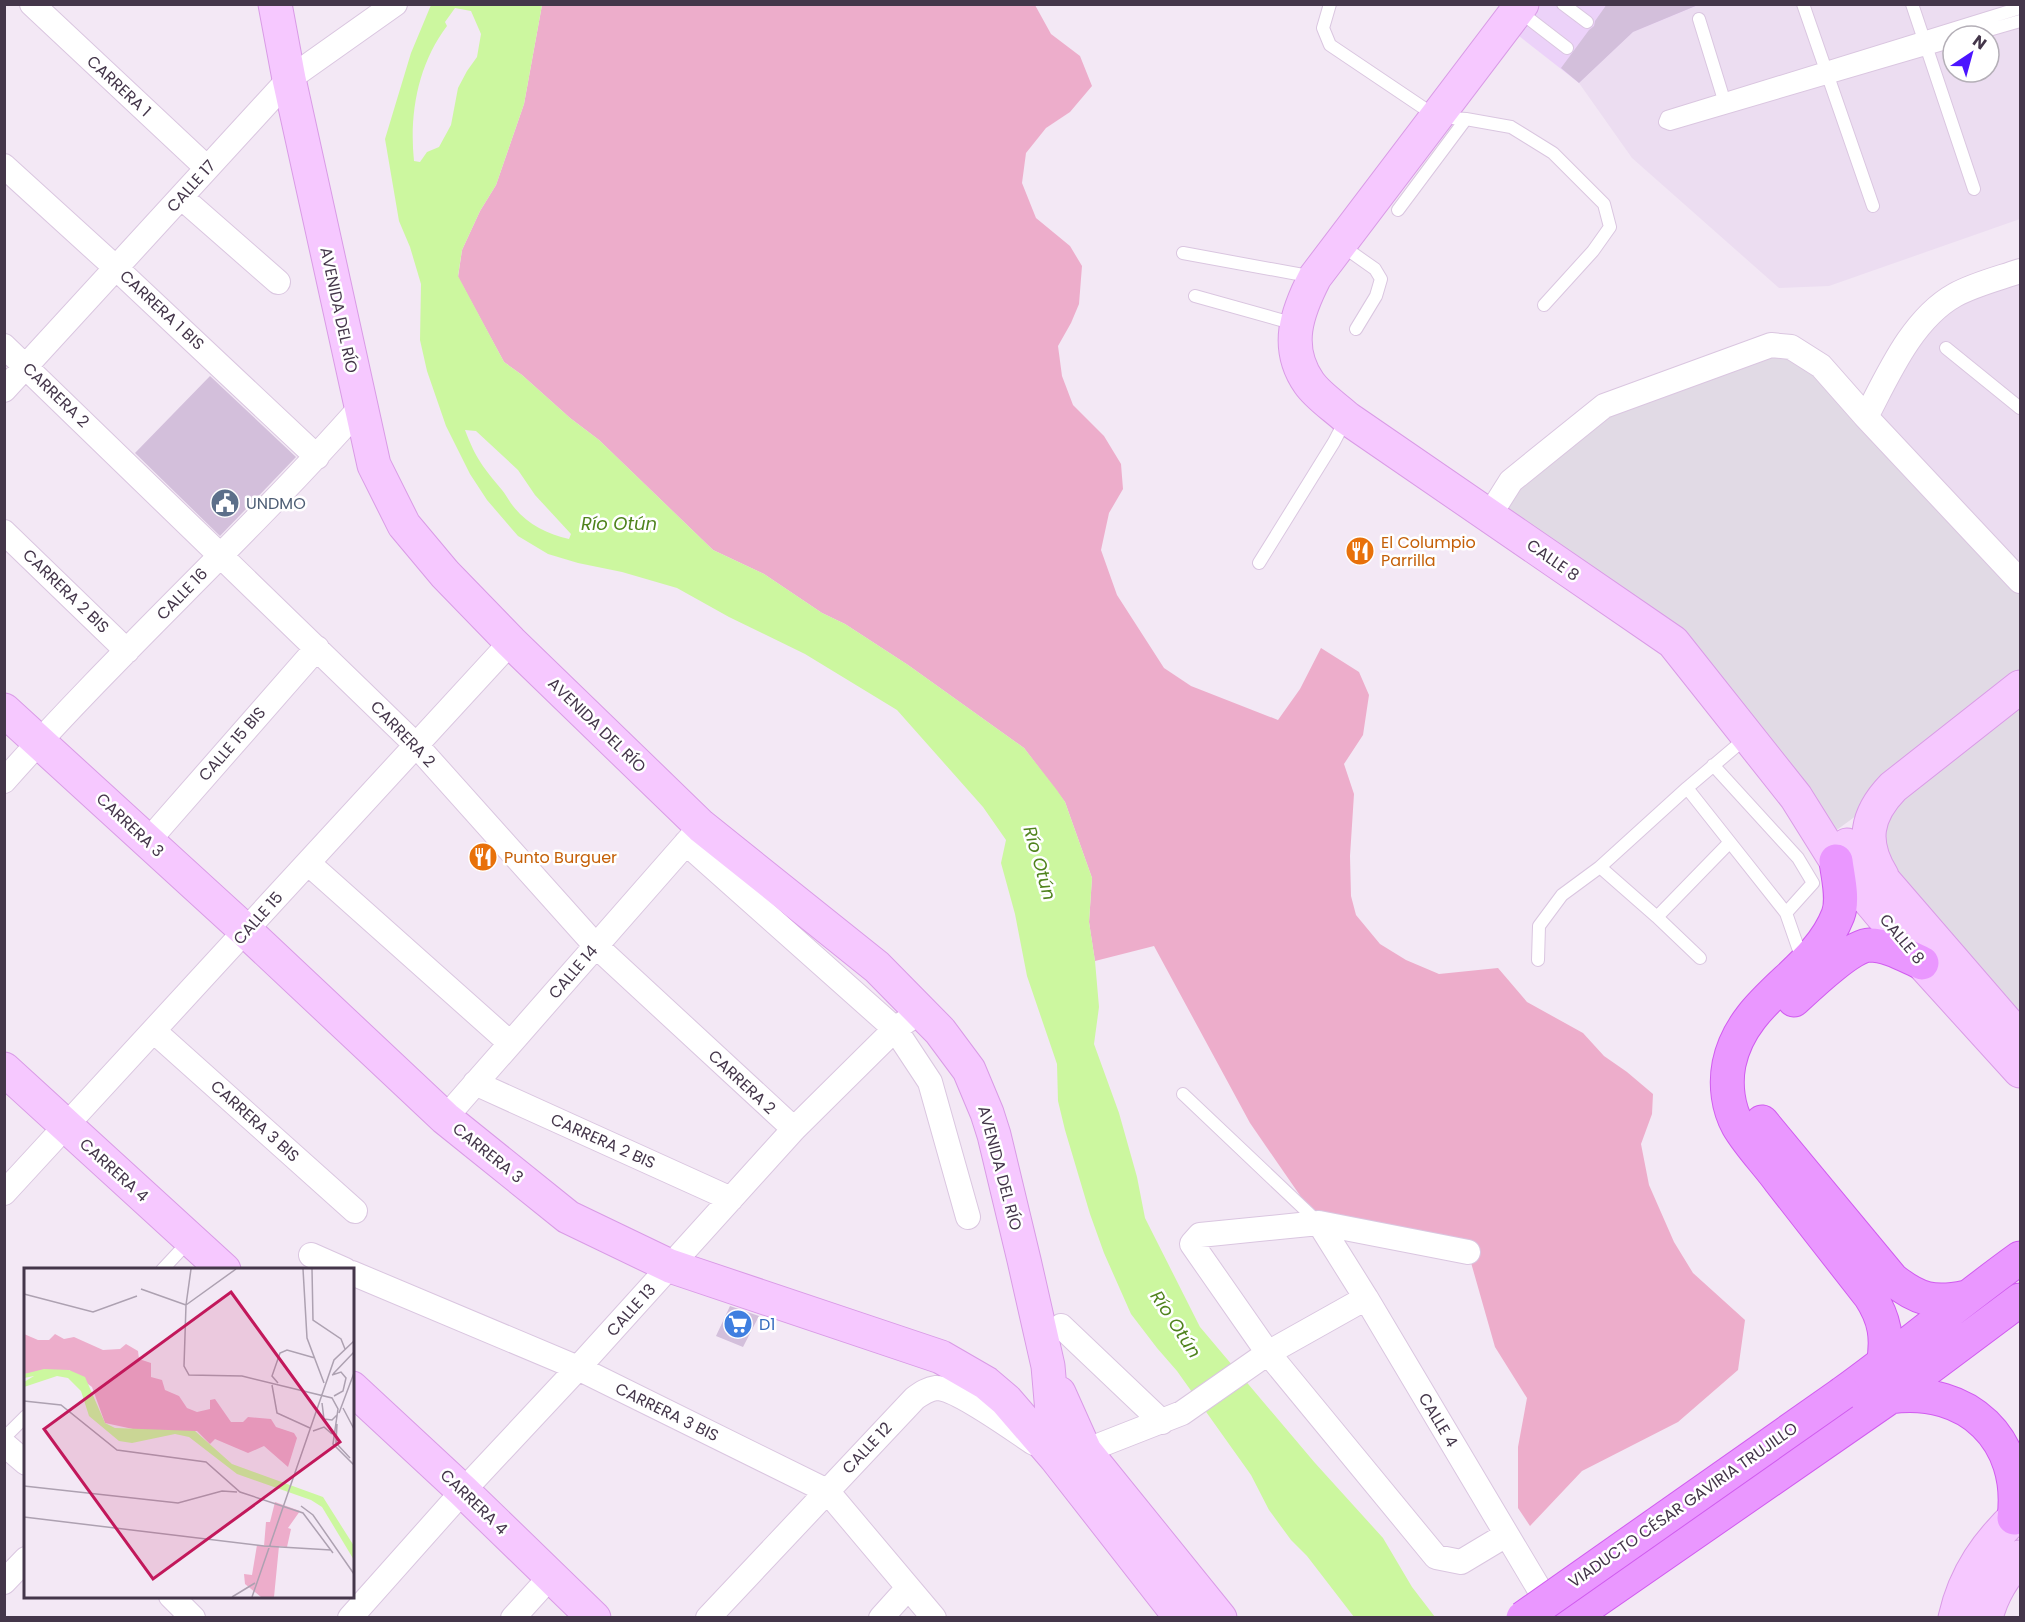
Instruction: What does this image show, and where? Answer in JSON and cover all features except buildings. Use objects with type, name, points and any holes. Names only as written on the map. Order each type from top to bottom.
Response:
[{"type":"main road","points":[[1836,861],[1841,897],[1839,913],[1832,928],[1804,963],[1772,993],[1747,1022],[1731,1053],[1727,1072],[1727,1092],[1738,1126],[1880,1312],[1886,1338],[1883,1365]]},
{"type":"main road","points":[[1922,963],[1885,947],[1867,944],[1850,952],[1795,1000],[1763,1035],[1754,1049],[1748,1066],[1747,1085],[1750,1101],[1759,1118],[1892,1279],[1908,1292],[1927,1300],[1947,1301],[1966,1297]]},
{"type":"main road","points":[[1852,1405],[1883,1365],[1966,1297],[2020,1258]]},
{"type":"main road","points":[[1890,1398],[2020,1300]]},
{"type":"main road","points":[[1852,1405],[1909,1395],[1927,1396],[1963,1407],[1991,1430],[2002,1446],[2015,1481],[2017,1515]]},
{"type":"main road","name":"VIADUCTO CÉSAR GAVIRIA TRUJILLO","points":[[1523,1617],[1852,1405]]},
{"type":"main road","name":"VIADUCTO CÉSAR GAVIRIA TRUJILLO","points":[[1571,1617],[1852,1405]]},
{"type":"street","name":"CARRERA 1","points":[[32,4],[207,168]]},
{"type":"street","name":"AVENIDA DEL RÍO","points":[[275,4],[289,79],[374,465],[404,525],[445,574],[694,835],[877,967],[908,1020],[940,1030],[969,1070],[987,1113],[1071,1454]]},
{"type":"street","name":"CALLE 17","points":[[4,390],[289,79],[395,4]]},
{"type":"street","points":[[1295,334],[1302,302],[1315,277],[1340,244],[1451,118],[1520,7]]},
{"type":"street","name":"CARRERA 1 BIS","points":[[4,166],[317,457]]},
{"type":"street","points":[[181,197],[278,282]]},
{"type":"street","points":[[1866,417],[1900,353],[1924,321],[1955,295],[2020,271]]},
{"type":"street","name":"CALLE 8","points":[[1295,334],[1298,363],[1309,384],[1347,418],[1672,642],[1796,797],[1836,861],[1922,963],[2020,1071]]},
{"type":"street","points":[[1489,516],[1510,480],[1604,406],[1771,345],[1791,347],[1821,366],[2020,581]]},
{"type":"street","name":"CARRERA 2","points":[[4,346],[416,745],[596,946],[794,1130]]},
{"type":"street","name":"CALLE 16","points":[[4,781],[39,742],[317,457],[360,408]]},
{"type":"street","name":"CARRERA 2 BIS","points":[[4,532],[127,651]]},
{"type":"street","name":"CALLE 15","points":[[4,1193],[155,1032],[511,642]]},
{"type":"street","name":"CALLE 15 BIS","points":[[148,841],[317,648]]},
{"type":"street","points":[[1886,883],[1873,861],[1869,841],[1870,820],[1879,802],[1893,787],[2020,687]]},
{"type":"street","name":"CARRERA 3","points":[[4,710],[246,931],[445,1118],[568,1217],[670,1266],[941,1357],[986,1383],[1071,1454]]},
{"type":"street","name":"CALLE 8","points":[[1796,797],[1886,883],[2020,1038]]},
{"type":"street","name":"CALLE 14","points":[[445,1118],[694,835]]},
{"type":"street","points":[[308,863],[510,1043]]},
{"type":"street","points":[[908,1020],[930,1082],[968,1216]]},
{"type":"street","name":"CALLE 13","points":[[350,1617],[794,1130],[908,1020]]},
{"type":"street","name":"CARRERA 3 BIS","points":[[155,1032],[354,1211]]},
{"type":"street","name":"CARRERA 4","points":[[4,1070],[223,1268]]},
{"type":"street","name":"CARRERA 2 BIS","points":[[475,1083],[731,1199]]},
{"type":"street","points":[[1468,1252],[1319,1223],[1200,1235],[1192,1244],[1268,1353],[1436,1557],[1461,1562],[1506,1534]]},
{"type":"street","name":"CALLE 4","points":[[1319,1223],[1556,1617]]},
{"type":"street","points":[[311,1255],[343,1268]]},
{"type":"street","name":"CARRERA 3 BIS","points":[[354,1273],[578,1368],[827,1491],[934,1617]]},
{"type":"street","points":[[1071,1454],[1172,1418],[1268,1353],[1366,1298]]},
{"type":"street","points":[[1061,1326],[1172,1418]]},
{"type":"street","name":"CALLE 12","points":[[708,1617],[915,1398],[925,1391],[938,1388],[955,1392],[1071,1454]]},
{"type":"street","name":"CARRERA 4","points":[[354,1390],[594,1617]]},
{"type":"street","points":[[4,1444],[24,1461]]},
{"type":"street","points":[[1071,1454],[1181,1617]]},
{"type":"street","points":[[1071,1454],[1220,1617]]},
{"type":"street","points":[[1955,1617],[1961,1592],[1980,1556],[2017,1515]]},
{"type":"street","points":[[1988,1609],[1999,1584],[2020,1557]]},
{"type":"street","points":[[4,1582],[24,1561]]},
{"type":"street","points":[[513,1617],[551,1576]]},
{"type":"street","points":[[881,1617],[908,1587]]},
{"type":"street","points":[[173,1598],[193,1617]]},
{"type":"lane","points":[[1330,4],[1323,28],[1330,45],[1451,118],[1511,128],[1520,133],[1553,153],[1604,204],[1610,227],[1593,251],[1544,305]]},
{"type":"lane","points":[[1563,4],[1587,22]]},
{"type":"lane","points":[[1803,4],[1872,206]]},
{"type":"lane","points":[[1911,4],[1974,189]]},
{"type":"lane","points":[[1520,7],[1567,48]]},
{"type":"lane","points":[[1827,73],[1667,117],[1665,122],[1670,124],[2019,12]]},
{"type":"lane","points":[[1994,24],[2019,12]]},
{"type":"lane","points":[[1699,19],[1724,100]]},
{"type":"lane","points":[[1924,43],[1941,41]]},
{"type":"lane","points":[[1398,210],[1451,118]]},
{"type":"lane","points":[[1340,244],[1375,269],[1381,279],[1376,296],[1356,329]]},
{"type":"lane","points":[[1183,253],[1315,277]]},
{"type":"lane","points":[[1195,296],[1295,334]]},
{"type":"lane","points":[[1946,348],[2020,408]]},
{"type":"lane","points":[[1258,563],[1347,418]]},
{"type":"lane","points":[[1538,960],[1539,926],[1562,896],[1600,867],[1748,736]]},
{"type":"lane","points":[[1713,765],[1798,858],[1813,883],[1786,913]]},
{"type":"lane","points":[[1687,788],[1786,913],[1804,963]]},
{"type":"lane","points":[[1657,916],[1729,843]]},
{"type":"lane","points":[[1600,867],[1657,916],[1700,958]]},
{"type":"lane","points":[[1183,1094],[1319,1223]]},
{"type":"lane","points":[[163,1268],[191,1240]]},
{"type":"lane","points":[[4,1438],[24,1418]]},
{"type":"shaded area","points":[[542,5],[1035,5],[1051,34],[1080,56],[1092,86],[1070,112],[1046,128],[1026,153],[1022,183],[1036,218],[1070,246],[1082,266],[1079,304],[1058,346],[1062,376],[1073,405],[1104,436],[1121,464],[1123,489],[1109,513],[1101,550],[1117,595],[1164,668],[1191,686],[1278,720],[1300,689],[1321,648],[1359,672],[1369,695],[1363,735],[1344,764],[1354,794],[1350,856],[1351,896],[1356,915],[1380,944],[1406,960],[1439,974],[1498,968],[1527,1002],[1583,1033],[1604,1056],[1653,1094],[1652,1114],[1641,1144],[1649,1185],[1674,1242],[1693,1273],[1745,1320],[1738,1370],[1678,1422],[1582,1471],[1530,1526],[1518,1508],[1518,1447],[1527,1398],[1495,1347],[1468,1252],[1319,1223],[1250,1123],[1154,946],[1095,961],[1089,922],[1092,878],[1065,802],[1024,748],[908,665],[845,624],[822,613],[764,574],[713,550],[599,440],[504,362],[458,277],[462,250],[480,211],[496,185],[524,104]]},
{"type":"shaded area","points":[[1522,5],[1699,5],[1633,32],[1579,83],[1505,25]]},
{"type":"shaded area","points":[[1699,5],[2020,5],[2020,219],[1829,286],[1779,288],[1632,158],[1579,83],[1633,32]]},
{"type":"shaded area","points":[[2020,271],[2020,581],[1866,417],[1924,321]]},
{"type":"shaded area","points":[[1791,347],[2020,581],[2020,1038],[1886,883],[1864,810],[1834,832],[1673,642],[1489,516],[1604,406]]},
{"type":"water","name":"Río Otún","points":[[431,5],[542,5],[524,104],[496,185],[480,211],[462,250],[458,276],[504,362],[599,440],[713,550],[764,574],[822,613],[845,624],[908,665],[1024,748],[1065,802],[1092,878],[1089,922],[1099,1007],[1094,1044],[1119,1113],[1137,1177],[1145,1218],[1200,1327],[1315,1463],[1383,1538],[1412,1587],[1435,1617],[1354,1617],[1307,1556],[1291,1540],[1269,1510],[1251,1475],[1177,1371],[1131,1314],[1104,1253],[1090,1214],[1065,1130],[1058,1101],[1057,1064],[1027,976],[1015,914],[1001,863],[1006,840],[983,807],[897,710],[805,654],[729,617],[677,588],[548,554],[518,536],[487,500],[470,474],[446,426],[427,371],[420,340],[421,284],[410,247],[399,221],[385,139],[411,53]],"holes":[[[455,8],[471,11],[481,34],[477,57],[458,88],[451,125],[439,147],[427,152],[420,162],[414,161],[413,125],[422,73],[447,26],[445,22]],[[465,430],[476,431],[518,470],[535,495],[571,534],[569,539],[538,527],[519,512],[481,462]]]},
{"type":"place","name":"UNDMO","points":[[225,503]]},
{"type":"place","name":"El Columpio Parrilla","points":[[1360,551]]},
{"type":"place","name":"Punto Burguer","points":[[483,857]]},
{"type":"place","name":"D1","points":[[738,1324]]}]
